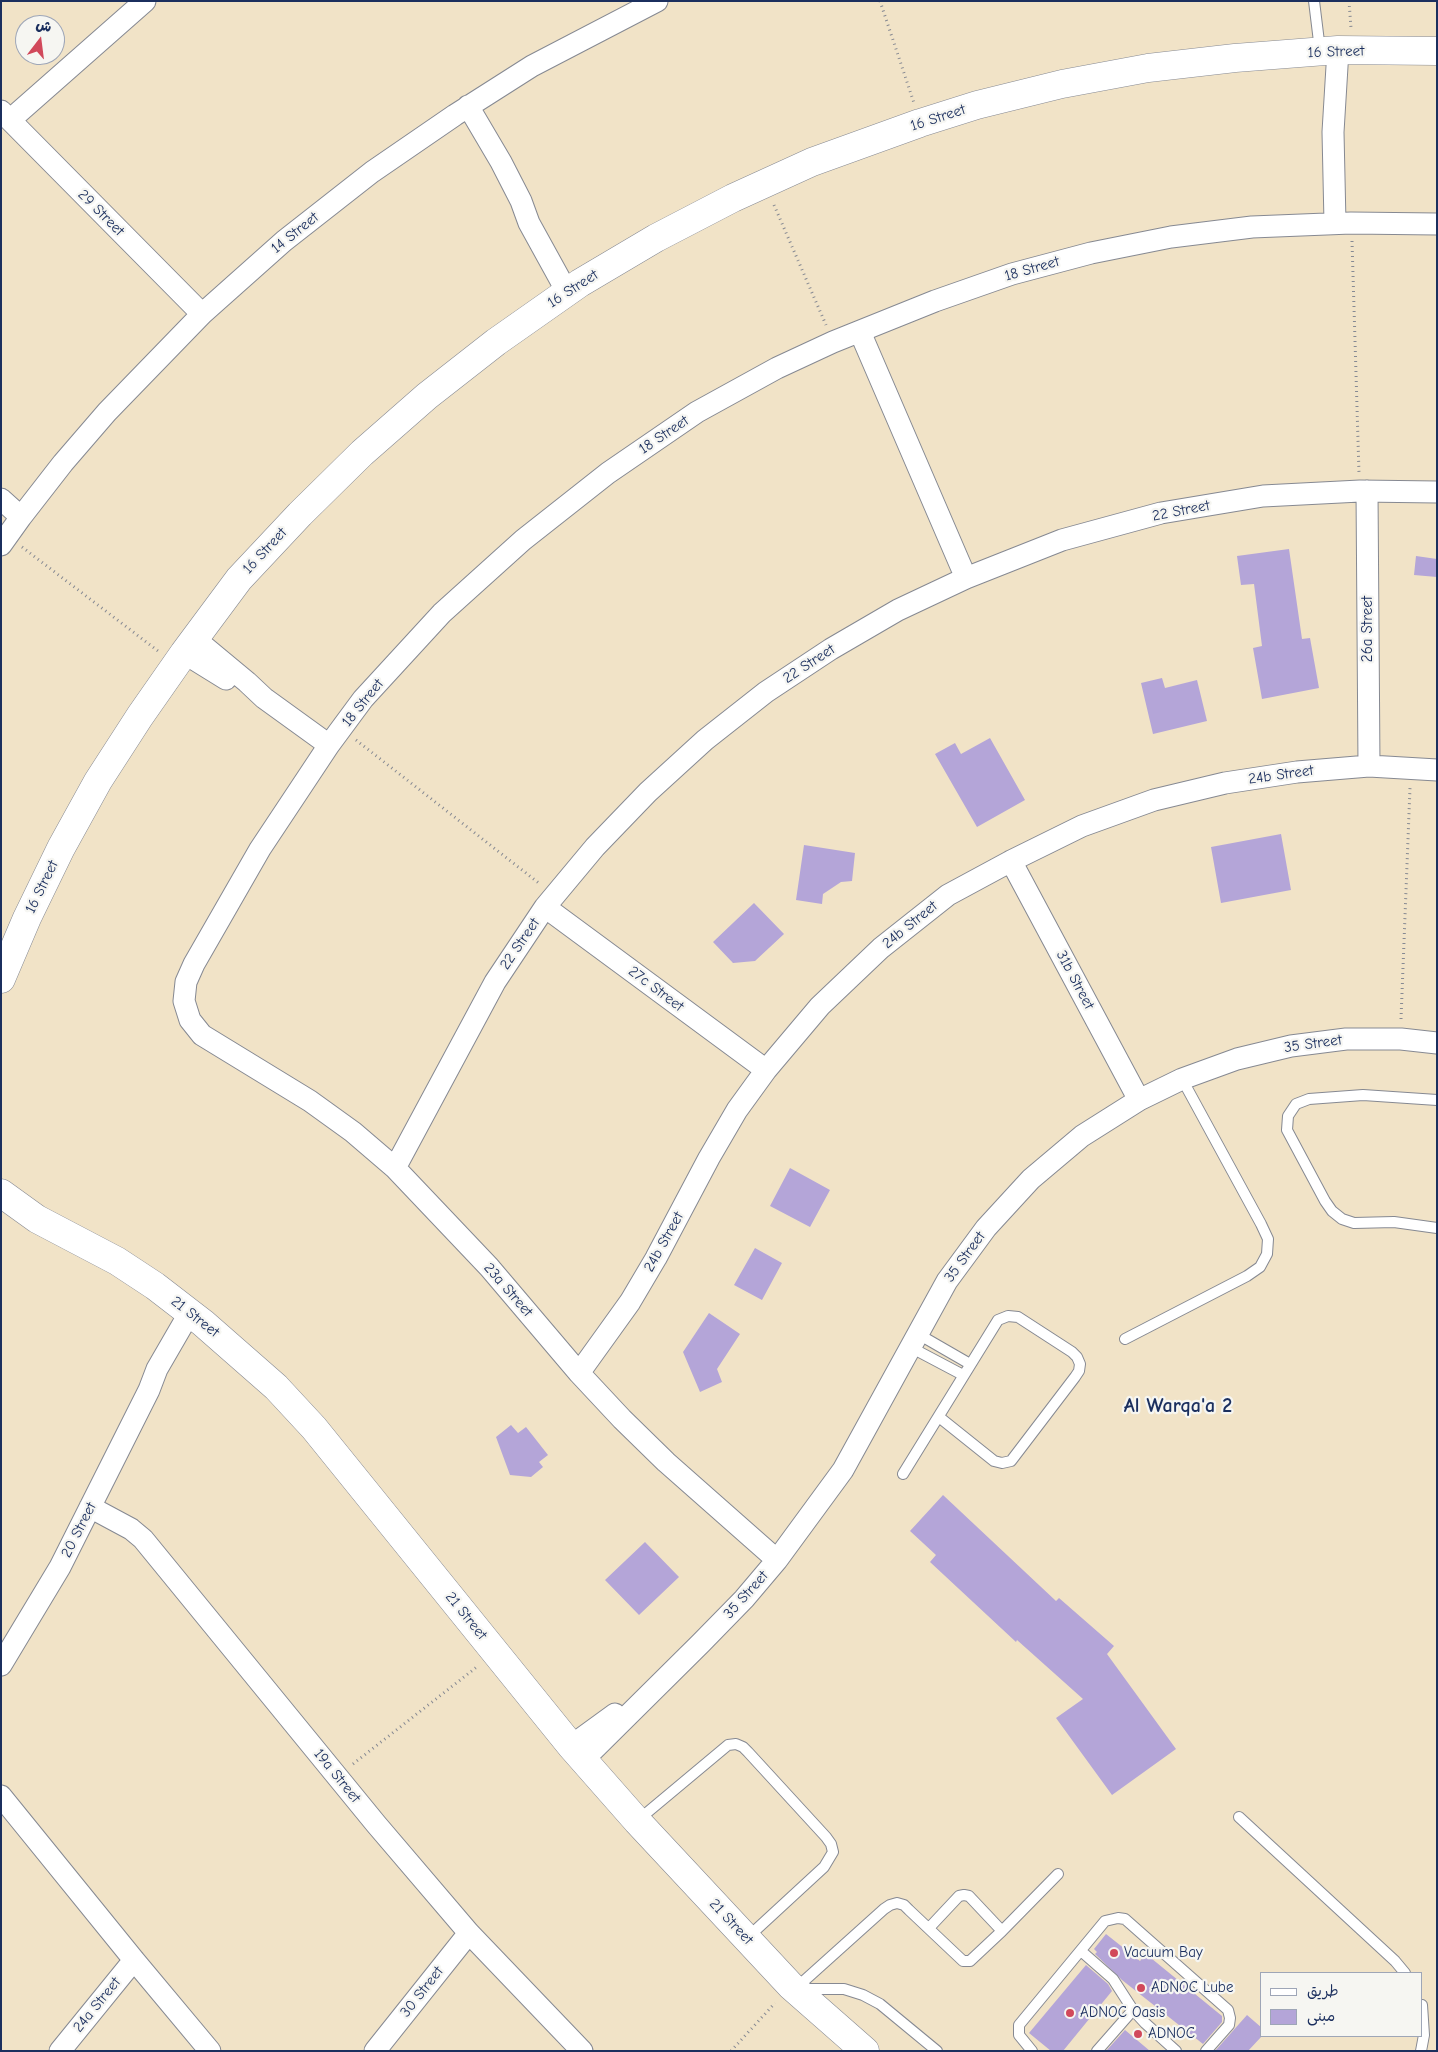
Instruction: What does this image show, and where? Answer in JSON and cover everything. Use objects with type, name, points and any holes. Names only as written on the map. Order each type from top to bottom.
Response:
[{"type":"street","points":[[6,115],[145,1]]},
{"type":"street","name":"14 Street","points":[[4,541],[63,463],[107,412],[202,314],[284,241],[372,172],[462,111],[532,66],[657,1]]},
{"type":"street","points":[[1329,51],[1327,110],[1333,132],[1343,223]]},
{"type":"street","name":"16 Street","points":[[1,979],[27,918],[61,848],[103,774],[140,716],[239,579],[300,514],[362,453],[435,390],[496,342],[574,287],[656,238],[765,183],[812,162],[920,123],[977,105],[1062,84],[1148,68],[1235,58],[1329,51],[1437,51]]},
{"type":"street","points":[[462,111],[501,162],[529,223],[574,287]]},
{"type":"street","name":"29 Street","points":[[6,115],[202,314]]},
{"type":"street","name":"18 Street","points":[[218,1046],[202,1035],[190,1020],[184,1001],[186,982],[255,857],[335,737],[363,700],[442,613],[523,540],[608,473],[697,412],[777,368],[833,342],[935,301],[1012,274],[1091,253],[1171,237],[1252,227],[1343,223],[1437,224]]},
{"type":"street","points":[[860,332],[966,578]]},
{"type":"street","name":"22 Street","points":[[395,1168],[495,982],[550,901],[595,847],[648,792],[705,740],[759,698],[839,644],[898,610],[966,578],[1062,540],[1162,513],[1262,496],[1364,491],[1437,492]]},
{"type":"street","name":"26a Street","points":[[1364,491],[1369,766]]},
{"type":"street","points":[[1,499],[21,517]]},
{"type":"street","points":[[185,652],[249,693],[264,698],[335,737]]},
{"type":"street","name":"24b Street","points":[[579,1373],[630,1302],[737,1110],[766,1070],[820,1006],[881,948],[948,895],[1082,826],[1154,800],[1225,783],[1297,772],[1369,766],[1437,770]]},
{"type":"street","name":"31b Street","points":[[1011,861],[1139,1100]]},
{"type":"street","name":"27c Street","points":[[550,901],[766,1070]]},
{"type":"street","name":"35 Street","points":[[577,1753],[637,1708],[648,1694],[744,1598],[777,1560],[843,1470],[947,1281],[986,1228],[1025,1186],[1082,1136],[1139,1100],[1182,1079],[1237,1059],[1291,1046],[1346,1039],[1401,1039],[1437,1043]]},
{"type":"street","name":"23a Street","points":[[218,1046],[310,1102],[353,1132],[395,1168],[489,1268],[579,1373],[666,1462],[777,1560]]},
{"type":"street","name":"21 Street","points":[[1,1193],[37,1219],[117,1261],[197,1317],[276,1387],[314,1428],[577,1753],[637,1821],[793,1988],[865,2051]]},
{"type":"street","name":"21 Street","points":[[1,1210],[37,1219]]},
{"type":"street","name":"20 Street","points":[[1,1665],[60,1568],[149,1390],[165,1373],[197,1317]]},
{"type":"street","name":"19a Street","points":[[90,1508],[131,1529],[143,1539],[337,1776],[469,1933],[582,2051]]},
{"type":"street","points":[[1,1796],[210,2051]]},
{"type":"street","name":"30 Street","points":[[375,2051],[469,1933]]},
{"type":"street","name":"24a Street","points":[[60,2051],[134,1960]]},
{"type":"lane","points":[[1314,1],[1329,51]]},
{"type":"lane","points":[[1125,1339],[1247,1276],[1260,1267],[1268,1254],[1268,1239],[1261,1224],[1182,1079]]},
{"type":"lane","points":[[1437,1100],[1363,1095],[1309,1099],[1296,1104],[1288,1116],[1287,1130],[1325,1201],[1332,1212],[1342,1219],[1354,1223],[1394,1222],[1437,1228]]},
{"type":"lane","points":[[903,1474],[998,1320],[1008,1316],[1018,1316],[1072,1352],[1080,1364],[1079,1371],[1075,1377],[1010,1461],[1002,1463],[994,1461],[939,1417]]},
{"type":"lane","points":[[914,1341],[970,1364]]},
{"type":"lane","points":[[914,1341],[963,1375]]},
{"type":"lane","points":[[637,1821],[728,1745],[736,1744],[748,1752],[826,1837],[831,1844],[833,1852],[824,1867],[747,1939]]},
{"type":"lane","points":[[1239,1817],[1395,1961],[1404,1972]]},
{"type":"lane","points":[[793,1988],[890,1905],[897,1903],[904,1905],[960,1959],[966,1962],[972,1959],[1002,1931],[1058,1874]]},
{"type":"lane","points":[[929,1928],[956,1900],[964,1895],[972,1900],[1002,1931]]},
{"type":"lane","points":[[1032,2051],[1019,2035],[1019,2025],[1105,1921],[1111,1918],[1124,1919],[1228,2010],[1230,2018],[1228,2025],[1206,2051]]},
{"type":"lane","points":[[1081,1951],[1113,1979],[1133,2010],[1176,2051]]},
{"type":"lane","points":[[793,1988],[844,1989],[863,1995],[880,2004],[937,2051]]},
{"type":"lane","points":[[1097,2051],[1133,2010]]},
{"type":"lane","points":[[1421,2051],[1424,2035],[1423,2020]]},
{"type":"path","points":[[880,1],[920,123]]},
{"type":"path","points":[[765,183],[833,342]]},
{"type":"path","points":[[1343,223],[1364,491]]},
{"type":"path","points":[[4,541],[185,652]]},
{"type":"path","points":[[335,737],[550,901]]},
{"type":"path","points":[[1401,1039],[1411,768]]},
{"type":"path","points":[[337,1776],[495,1652]]},
{"type":"path","points":[[731,2051],[793,1988]]},
{"type":"building","points":[[1289,549],[1302,639],[1310,638],[1319,688],[1262,699],[1253,648],[1262,646],[1254,584],[1241,585],[1237,556]]},
{"type":"building","points":[[1416,556],[1437,559],[1437,577],[1414,575]]},
{"type":"building","points":[[1162,678],[1165,688],[1197,680],[1207,721],[1153,734],[1141,683]]},
{"type":"building","points":[[990,738],[1025,800],[977,827],[935,754],[955,743],[961,754]]},
{"type":"building","points":[[1281,834],[1291,890],[1221,903],[1211,847]]},
{"type":"building","points":[[804,845],[855,853],[852,881],[841,882],[823,894],[822,904],[796,900]]},
{"type":"building","points":[[754,903],[784,934],[755,961],[733,963],[713,942]]},
{"type":"building","points":[[790,1168],[830,1190],[810,1227],[770,1206]]},
{"type":"building","points":[[755,1248],[782,1263],[762,1300],[734,1285]]},
{"type":"building","points":[[709,1313],[740,1334],[717,1369],[722,1382],[700,1392],[683,1352]]},
{"type":"building","points":[[511,1425],[518,1433],[526,1427],[548,1455],[539,1462],[543,1467],[531,1477],[510,1475],[496,1437]]},
{"type":"building","points":[[943,1495],[1056,1601],[1059,1598],[1114,1646],[1107,1654],[1176,1749],[1112,1795],[1056,1718],[1083,1699],[1017,1640],[1016,1642],[930,1562],[936,1555],[910,1531]]},
{"type":"building","points":[[645,1542],[679,1577],[639,1615],[605,1580]]},
{"type":"building","points":[[1106,1934],[1140,1961],[1146,1954],[1222,2016],[1222,2022],[1203,2044],[1122,1980],[1095,1954],[1097,1952],[1094,1949]]},
{"type":"building","name":"ADNOC Oasis","points":[[1086,1965],[1108,1984],[1112,1991],[1063,2051],[1051,2051],[1029,2033]]},
{"type":"building","points":[[1247,2015],[1260,2026],[1261,2037],[1248,2051],[1215,2051]]},
{"type":"building","points":[[1125,2030],[1150,2051],[1106,2051]]},
{"type":"place","name":"Vacuum Bay","points":[[1114,1953]]},
{"type":"place","name":"ADNOC Lube","points":[[1141,1988]]},
{"type":"place","name":"ADNOC Oasis","points":[[1070,2013]]},
{"type":"place","name":"ADNOC","points":[[1138,2034]]},
{"type":"district","name":"Al Warqa'a 2","points":[[1178,1406]]}]
